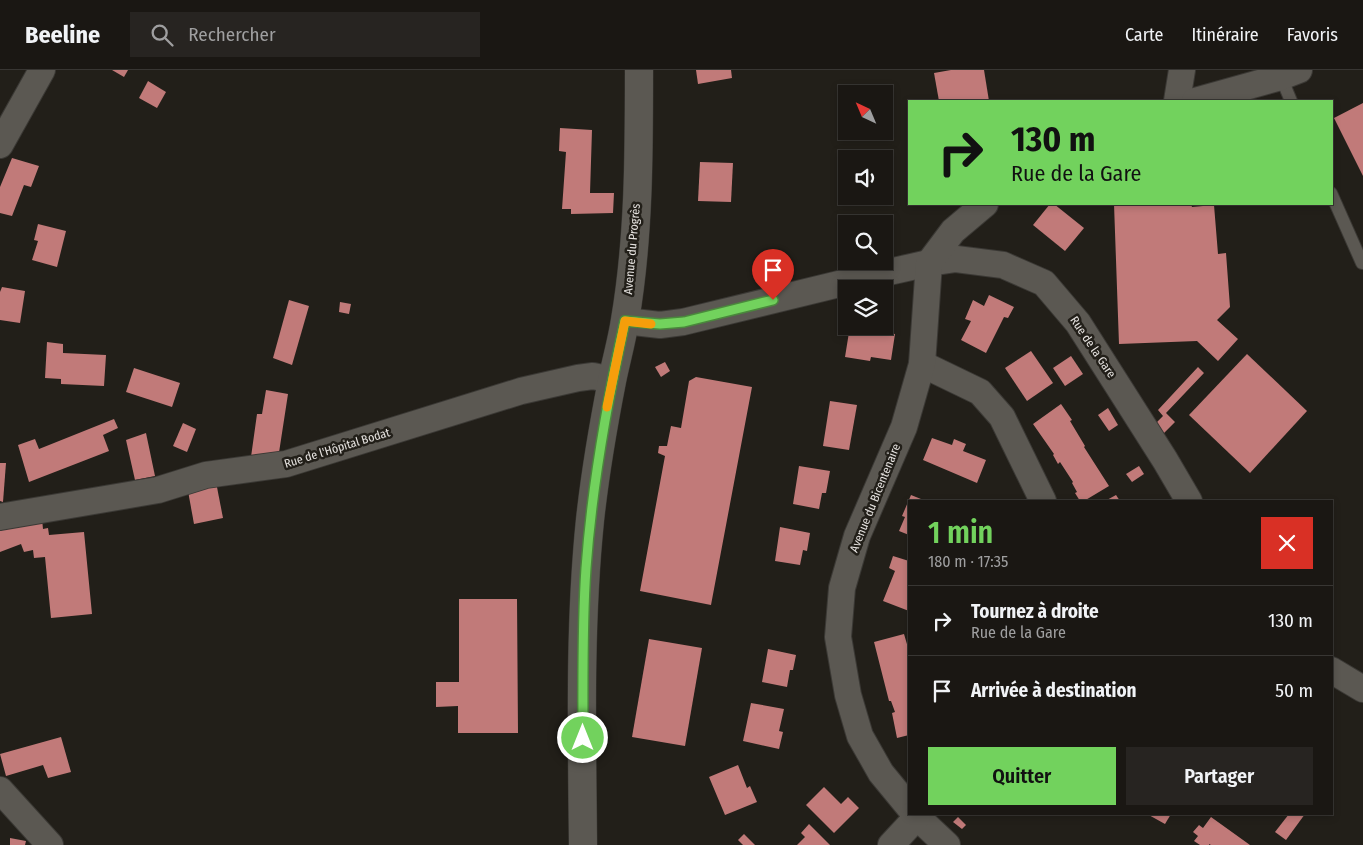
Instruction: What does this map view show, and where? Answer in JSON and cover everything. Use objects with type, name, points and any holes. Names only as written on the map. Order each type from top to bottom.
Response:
[{"type":"street","points":[[0,145],[42,70]]},
{"type":"street","name":"Avenue du Progrès","points":[[583,845],[583,632],[590,520],[602,436],[625,321],[632,266],[636,209],[639,70]]},
{"type":"street","points":[[1177,100],[1182,70]]},
{"type":"street","points":[[1199,100],[1290,74]]},
{"type":"street","points":[[929,263],[953,231],[984,205]]},
{"type":"street","name":"Rue de la Gare","points":[[625,321],[660,324],[684,322],[880,274],[956,259],[1004,265],[1044,283],[1078,323],[1188,500]]},
{"type":"street","name":"Avenue du Bicentenaire","points":[[908,807],[881,773],[860,736],[848,696],[838,637],[842,588],[856,536],[904,427],[922,364],[929,263]]},
{"type":"street","points":[[922,364],[980,392],[1002,417],[1044,500]]},
{"type":"street","name":"Rue de l'Hôpital Bodat","points":[[0,517],[158,490],[206,475],[286,464],[521,392],[593,376],[612,380]]},
{"type":"street","points":[[1333,671],[1363,689]]},
{"type":"street","points":[[0,790],[50,845]]},
{"type":"street","points":[[891,845],[912,815]]},
{"type":"street","name":"Avenue du Bicentenaire","points":[[915,815],[947,845]]},
{"type":"lane","points":[[1290,74],[1291,100]]},
{"type":"lane","points":[[1333,198],[1362,263]]},
{"type":"building","points":[[112,70],[128,70],[124,77]]},
{"type":"building","points":[[696,70],[731,70],[732,78],[698,84]]},
{"type":"building","points":[[951,70],[984,70],[989,100],[939,100],[934,73]]},
{"type":"building","points":[[148,81],[166,92],[157,108],[139,98]]},
{"type":"building","points":[[1363,103],[1363,176],[1334,118]]},
{"type":"building","points":[[560,128],[592,130],[590,193],[614,193],[613,213],[571,214],[571,209],[562,209],[566,152],[559,151]]},
{"type":"building","points":[[12,158],[39,166],[31,187],[24,185],[12,216],[0,213],[0,187]]},
{"type":"building","points":[[700,162],[733,163],[731,202],[698,201]]},
{"type":"building","points":[[1049,205],[1055,205],[1084,228],[1065,251],[1033,225]]},
{"type":"building","points":[[1114,205],[1191,205],[1192,207],[1214,205],[1218,254],[1226,253],[1230,307],[1217,320],[1238,339],[1218,361],[1197,341],[1119,344]]},
{"type":"building","points":[[38,224],[66,231],[57,267],[32,260],[38,241],[34,240]]},
{"type":"building","points":[[2,287],[25,291],[20,323],[0,320],[0,292]]},
{"type":"building","points":[[989,295],[1014,307],[1008,318],[1004,317],[986,353],[961,340],[971,321],[965,319],[973,300],[984,306]]},
{"type":"building","points":[[289,300],[309,306],[292,365],[273,358]]},
{"type":"building","points":[[340,302],[351,304],[349,314],[339,312]]},
{"type":"building","points":[[895,334],[891,360],[871,357],[870,361],[845,357],[849,335]]},
{"type":"building","points":[[47,342],[63,344],[63,353],[106,355],[104,386],[61,384],[61,379],[45,378]]},
{"type":"building","points":[[1031,351],[1053,383],[1027,401],[1005,368]]},
{"type":"building","points":[[1247,354],[1307,411],[1250,473],[1189,415]]},
{"type":"building","points":[[1071,356],[1083,374],[1065,386],[1053,368]]},
{"type":"building","points":[[665,362],[670,371],[661,377],[655,367]]},
{"type":"building","points":[[1198,367],[1204,373],[1166,413],[1175,422],[1163,434],[1154,425],[1163,416],[1158,410]]},
{"type":"building","points":[[134,368],[180,383],[172,407],[126,392]]},
{"type":"building","points":[[696,377],[752,387],[711,605],[640,591],[665,456],[658,453],[659,446],[667,446],[671,426],[681,428],[689,381]]},
{"type":"building","points":[[266,390],[288,394],[278,459],[250,464],[257,414],[262,414]]},
{"type":"building","points":[[830,401],[857,405],[849,450],[823,446]]},
{"type":"building","points":[[1061,404],[1072,420],[1070,421],[1084,447],[1109,486],[1086,500],[1079,500],[1075,493],[1077,492],[1073,482],[1060,462],[1058,464],[1054,454],[1033,424]]},
{"type":"building","points":[[1108,408],[1118,425],[1109,431],[1098,415]]},
{"type":"building","points":[[114,419],[118,428],[103,435],[109,451],[29,482],[18,445],[35,439],[39,449]]},
{"type":"building","points":[[183,423],[196,429],[187,452],[173,446]]},
{"type":"building","points":[[146,433],[155,476],[135,480],[126,440]]},
{"type":"building","points":[[932,438],[952,445],[954,439],[966,444],[963,451],[986,460],[977,483],[923,460]]},
{"type":"building","points":[[0,463],[6,463],[3,502],[0,501]]},
{"type":"building","points":[[799,466],[830,471],[826,493],[822,493],[819,509],[793,504]]},
{"type":"building","points":[[1139,466],[1144,474],[1132,482],[1126,474]]},
{"type":"building","points":[[216,482],[223,518],[194,524],[188,491]]},
{"type":"building","points":[[911,495],[924,500],[909,500]]},
{"type":"building","points":[[1116,495],[1119,500],[1107,500]]},
{"type":"building","points":[[908,502],[908,535],[899,531],[905,517],[902,516]]},
{"type":"building","points":[[42,519],[43,529],[48,528],[49,535],[84,532],[92,614],[51,618],[45,557],[34,558],[33,550],[24,552],[21,544],[0,552],[0,526]]},
{"type":"building","points":[[780,527],[810,533],[807,551],[803,550],[800,565],[775,561]]},
{"type":"building","points":[[893,556],[908,561],[908,611],[883,601],[895,571],[889,568]]},
{"type":"building","points":[[459,599],[517,599],[518,733],[458,733],[458,706],[436,707],[436,682],[459,682]]},
{"type":"building","points":[[904,634],[908,648],[908,735],[897,738],[892,713],[895,712],[891,701],[889,701],[874,642]]},
{"type":"building","points":[[649,639],[702,648],[685,746],[632,737]]},
{"type":"building","points":[[768,649],[796,655],[793,670],[790,670],[787,687],[762,682]]},
{"type":"building","points":[[751,703],[784,709],[779,731],[783,732],[779,749],[743,741]]},
{"type":"building","points":[[61,737],[71,772],[48,778],[43,765],[6,776],[0,754]]},
{"type":"building","points":[[738,765],[747,788],[750,786],[757,802],[725,815],[709,777]]},
{"type":"building","points":[[824,787],[841,804],[848,797],[859,808],[834,833],[806,805]]},
{"type":"building","points":[[1149,815],[1170,815],[1165,824]]},
{"type":"building","points":[[1288,815],[1304,815],[1286,840],[1275,832]]},
{"type":"building","points":[[958,817],[966,825],[962,829],[953,822]]},
{"type":"building","points":[[1211,817],[1250,845],[1200,845],[1194,841],[1198,836],[1193,832],[1199,825],[1203,828]]},
{"type":"building","points":[[809,824],[830,845],[797,845],[805,837],[801,833]]},
{"type":"building","points":[[744,834],[755,845],[743,845],[738,840]]},
{"type":"building","points":[[10,838],[26,841],[25,845],[10,845]]},
{"type":"slow traffic","points":[[607,407],[625,321],[651,324]]},
{"type":"route","points":[[583,738],[583,632],[590,520],[608,399],[625,321],[660,324],[684,322],[773,300]]}]
